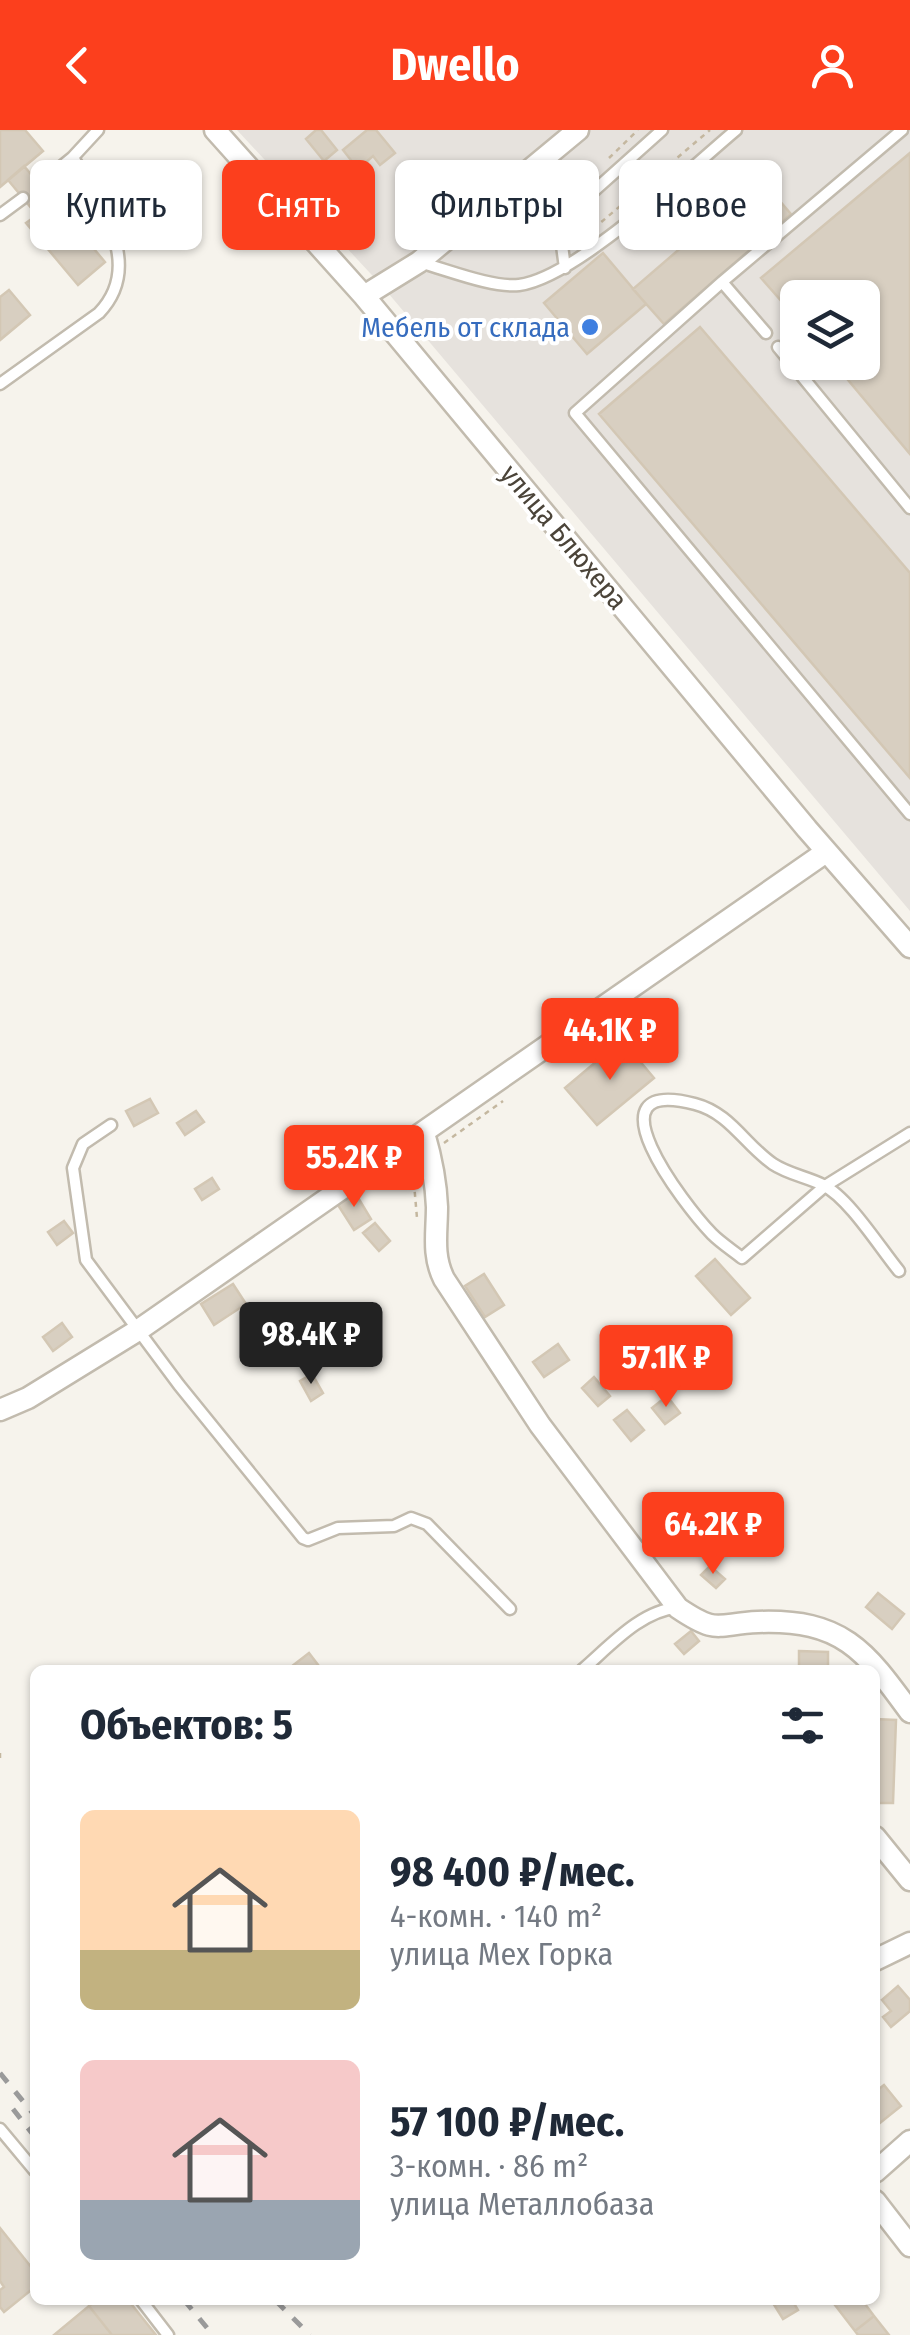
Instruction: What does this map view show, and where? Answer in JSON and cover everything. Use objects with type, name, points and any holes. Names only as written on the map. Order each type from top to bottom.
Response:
[{"type":"street","name":"улица Блюхера","points":[[215,130],[364,296],[826,852],[910,947]]},
{"type":"street","points":[[364,296],[419,262],[578,130]]},
{"type":"street","points":[[0,1410],[28,1398],[140,1330],[826,852]]},
{"type":"street","points":[[424,1133],[432,1162],[436,1206],[435,1261],[444,1279],[540,1425],[678,1608],[718,1628],[766,1622],[833,1631],[876,1665]]},
{"type":"street","points":[[880,1670],[910,1712]]},
{"type":"street","points":[[880,1843],[910,1880]]},
{"type":"street","points":[[880,1958],[910,1943]]},
{"type":"street","points":[[880,2168],[910,2141]]},
{"type":"street","points":[[880,2207],[910,2246]]},
{"type":"lane","points":[[70,160],[98,130]]},
{"type":"lane","points":[[565,268],[561,238],[576,207],[662,130]]},
{"type":"lane","points":[[419,262],[516,286],[542,279],[565,268],[615,231],[736,130]]},
{"type":"lane","points":[[902,130],[574,413],[910,814]]},
{"type":"lane","points":[[0,384],[99,313],[110,302],[117,283],[118,244],[74,157]]},
{"type":"lane","points":[[0,216],[23,198]]},
{"type":"lane","points":[[722,282],[766,334]]},
{"type":"lane","points":[[778,347],[910,508]]},
{"type":"lane","points":[[899,1271],[825,1186],[772,1164],[718,1112],[675,1100],[653,1102],[644,1109],[643,1132],[673,1184],[714,1236],[742,1258],[825,1186],[910,1133]]},
{"type":"lane","points":[[110,1125],[83,1144],[75,1156],[73,1168],[86,1260],[178,1385],[302,1538],[308,1540],[338,1528],[372,1529],[418,1520],[427,1524],[510,1609]]},
{"type":"lane","points":[[588,1665],[639,1623],[666,1609],[678,1608]]},
{"type":"lane","points":[[0,2129],[30,2165]]},
{"type":"lane","points":[[144,2305],[168,2335]]},
{"type":"path","points":[[606,161],[638,130]]},
{"type":"path","points":[[599,224],[710,130]]},
{"type":"path","points":[[444,1143],[508,1097]]},
{"type":"shaded area","points":[[237,130],[910,130],[910,911],[349,250],[375,250],[375,160],[265,160]]},
{"type":"building","points":[[0,130],[25,130],[43,151],[0,187]]},
{"type":"building","points":[[321,130],[337,150],[323,160],[306,139]]},
{"type":"building","points":[[367,130],[376,130],[395,153],[380,165],[373,156],[368,160],[351,160],[343,150]]},
{"type":"building","points":[[910,153],[910,454],[848,380],[880,380],[880,280],[780,280],[780,300],[761,278]]},
{"type":"building","points":[[24,166],[30,173],[30,207],[8,180]]},
{"type":"building","points":[[782,204],[791,214],[782,222]]},
{"type":"building","points":[[49,250],[95,250],[105,262],[78,285]]},
{"type":"building","points":[[678,250],[749,250],[664,324],[633,289]]},
{"type":"building","points":[[603,253],[646,304],[587,354],[544,303]]},
{"type":"building","points":[[9,290],[30,315],[0,340],[0,297]]},
{"type":"building","points":[[700,327],[910,573],[910,778],[599,414]]},
{"type":"building","points":[[622,1040],[654,1078],[597,1125],[565,1088]]},
{"type":"building","points":[[150,1099],[158,1113],[134,1126],[126,1111]]},
{"type":"building","points":[[196,1111],[204,1122],[185,1135],[177,1123]]},
{"type":"building","points":[[212,1178],[219,1189],[202,1200],[195,1189]]},
{"type":"building","points":[[354,1191],[371,1219],[354,1230],[336,1202]]},
{"type":"building","points":[[64,1221],[73,1233],[57,1245],[48,1232]]},
{"type":"building","points":[[375,1223],[390,1241],[379,1251],[363,1233]]},
{"type":"building","points":[[715,1259],[750,1298],[731,1315],[696,1276]]},
{"type":"building","points":[[484,1274],[504,1305],[485,1317],[465,1286]]},
{"type":"building","points":[[233,1284],[246,1304],[214,1325],[201,1304]]},
{"type":"building","points":[[62,1323],[72,1337],[53,1351],[43,1337]]},
{"type":"building","points":[[304,1335],[316,1354],[304,1361],[292,1342]]},
{"type":"building","points":[[558,1344],[569,1360],[544,1377],[533,1362]]},
{"type":"building","points":[[312,1374],[323,1393],[311,1401],[300,1381]]},
{"type":"building","points":[[594,1377],[610,1396],[598,1406],[582,1388]]},
{"type":"building","points":[[667,1396],[680,1413],[665,1424],[652,1408]]},
{"type":"building","points":[[627,1410],[644,1430],[631,1441],[614,1420]]},
{"type":"building","points":[[710,1566],[725,1579],[716,1588],[701,1575]]},
{"type":"building","points":[[878,1593],[904,1614],[892,1629],[866,1607]]},
{"type":"building","points":[[691,1631],[699,1641],[684,1654],[675,1644]]},
{"type":"building","points":[[799,1651],[828,1652],[828,1665],[799,1665]]},
{"type":"building","points":[[309,1653],[318,1665],[293,1665]]},
{"type":"building","points":[[880,1719],[896,1720],[893,1803],[880,1803]]},
{"type":"building","points":[[898,1986],[910,2000],[910,2011],[891,2027],[883,2017],[891,2011],[882,2000]]},
{"type":"building","points":[[884,2085],[901,2106],[880,2123],[880,2088]]},
{"type":"building","points":[[0,2228],[30,2266],[30,2291],[4,2312],[0,2307],[0,2290],[4,2287],[0,2281]]},
{"type":"building","points":[[132,2305],[156,2335],[112,2335],[89,2306]]},
{"type":"building","points":[[774,2305],[795,2305],[798,2310],[783,2319]]},
{"type":"building","points":[[835,2305],[866,2305],[874,2316],[855,2331]]},
{"type":"building","points":[[89,2306],[112,2335],[54,2335]]},
{"type":"building","points":[[874,2316],[889,2335],[858,2335],[855,2331]]},
{"type":"railway","points":[[0,2073],[30,2110]]},
{"type":"railway","points":[[13,2109],[30,2131]]},
{"type":"railway","points":[[188,2305],[213,2335]]},
{"type":"railway","points":[[280,2305],[310,2335]]},
{"type":"place","name":"Мебель от склада","points":[[590,327]]}]
